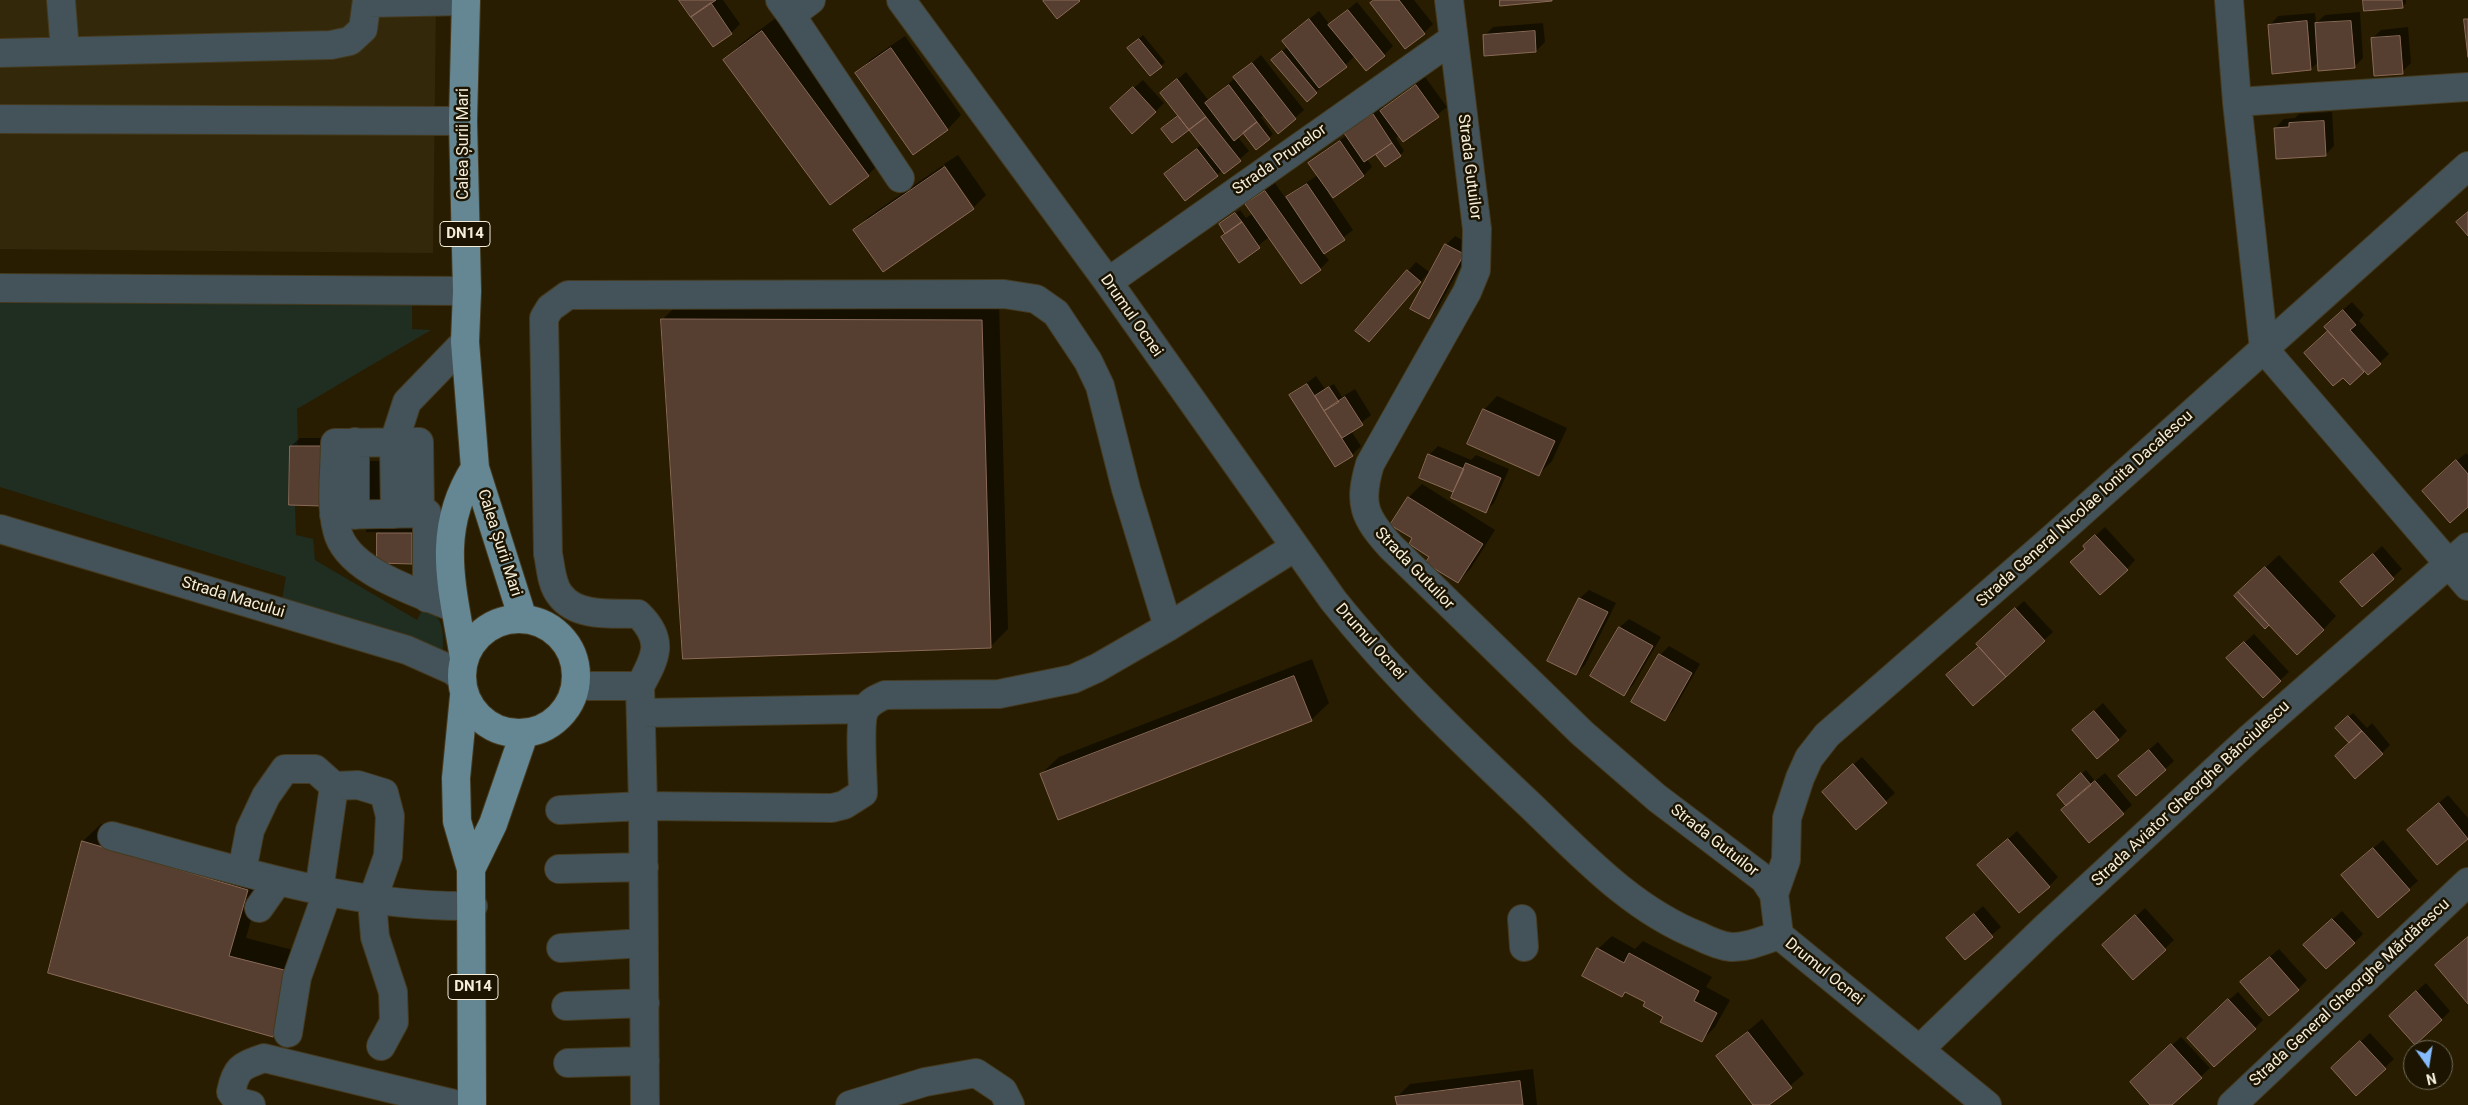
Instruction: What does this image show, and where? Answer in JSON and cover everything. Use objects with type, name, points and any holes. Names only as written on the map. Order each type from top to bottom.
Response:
[{"type":"main road","name":"Calea Șurii Mari","points":[[466,1],[462,121],[467,291],[465,342],[475,468],[523,619]]},
{"type":"main road","name":"Calea Șurii Mari","points":[[472,1105],[473,906],[471,869],[457,821],[456,778],[463,677],[459,624],[454,608],[450,566],[452,519],[462,488],[475,468]]},
{"type":"main road","points":[[523,619],[542,623],[558,633],[570,649],[576,666],[576,686],[570,704],[558,719],[543,729],[524,734],[505,733],[487,725],[473,712],[463,677],[473,641],[487,628],[504,620],[523,619]]},
{"type":"main road","name":"Calea Șurii Mari","points":[[471,869],[493,824],[524,734]]},
{"type":"street","points":[[61,0],[66,52]]},
{"type":"street","name":"Drumul Ocnei","points":[[901,0],[1108,282],[1295,547],[1356,630],[1443,722],[1609,880],[1652,913],[1678,928],[1714,943],[1731,947],[1748,945],[1779,935],[1987,1105]]},
{"type":"street","name":"Strada Gutuilor","points":[[1449,0],[1477,229],[1476,270],[1467,292],[1370,464],[1363,494],[1365,510],[1373,528],[1391,547],[1575,726],[1657,798],[1764,880],[1774,894]]},
{"type":"street","points":[[2229,0],[2237,102],[2264,349],[2458,555],[2468,586]]},
{"type":"street","points":[[0,53],[331,45],[350,40],[363,29],[368,1],[466,1]]},
{"type":"street","points":[[794,5],[900,178]]},
{"type":"street","name":"Strada Prunelor","points":[[1108,282],[1453,39]]},
{"type":"street","points":[[2237,102],[2468,87]]},
{"type":"street","points":[[0,119],[462,121]]},
{"type":"street","name":"Strada General Nicolae Ionita Dacalescu","points":[[1774,894],[1786,860],[1787,818],[1800,778],[1809,758],[1827,735],[2054,537],[2468,166]]},
{"type":"street","points":[[0,288],[467,291]]},
{"type":"street","points":[[645,1105],[644,806],[640,700],[654,660],[656,642],[649,625],[638,614],[597,614],[572,605],[560,596],[553,578],[548,554],[544,318],[550,308],[568,295],[1004,294],[1036,299],[1056,313],[1088,361],[1100,386],[1126,489],[1168,627]]},
{"type":"street","points":[[380,514],[381,442],[407,402],[465,342]]},
{"type":"street","points":[[380,514],[335,443],[381,442]]},
{"type":"street","points":[[427,598],[427,513],[380,514],[337,532],[354,558],[372,571],[427,598],[454,608]]},
{"type":"street","name":"Strada Macului","points":[[0,529],[407,650],[452,670],[463,677]]},
{"type":"street","points":[[560,810],[644,806],[832,808],[844,805],[863,793],[860,723],[865,709],[873,700],[885,695],[999,694],[1073,679],[1097,668],[1168,627],[1295,547]]},
{"type":"street","name":"Strada Aviator Gheorghe Bănciulescu","points":[[1920,1049],[2045,928],[2250,738],[2458,555]]},
{"type":"street","points":[[576,686],[640,700],[865,709]]},
{"type":"street","points":[[242,871],[250,830],[266,796],[285,769],[315,769],[334,786],[358,785],[384,793],[390,816],[388,856],[372,901],[375,936],[393,992],[394,1022],[381,1046]]},
{"type":"street","points":[[288,1032],[297,977],[323,892],[334,786]]},
{"type":"street","points":[[112,836],[323,892],[372,901],[434,906],[473,906]]},
{"type":"street","points":[[559,869],[644,867]]},
{"type":"street","points":[[260,908],[278,881]]},
{"type":"street","name":"Strada General Gheorghe Mărdărescu","points":[[2232,1105],[2468,882]]},
{"type":"street","points":[[1774,894],[1779,935]]},
{"type":"street","points":[[1522,918],[1524,947]]},
{"type":"street","points":[[561,948],[644,943]]},
{"type":"street","points":[[566,1006],[644,1003]]},
{"type":"street","points":[[251,1105],[239,1102],[231,1092],[233,1078],[242,1066],[264,1058],[459,1105]]},
{"type":"street","points":[[568,1063],[645,1061]]},
{"type":"street","points":[[850,1105],[892,1099],[925,1082],[976,1073],[1003,1091],[1010,1105]]},
{"type":"shaded area","points":[[0,0],[436,0],[433,253],[0,249]]},
{"type":"green space","points":[[0,294],[412,302],[412,329],[431,330],[297,409],[298,446],[290,446],[289,505],[295,505],[296,535],[313,539],[315,560],[417,620],[421,612],[427,610],[433,613],[442,627],[443,652],[282,599],[286,577],[0,487]]},
{"type":"building","points":[[679,0],[716,0],[691,17]]},
{"type":"building","points":[[1374,0],[1399,0],[1425,34],[1405,49],[1370,3]]},
{"type":"building","points":[[1500,0],[1552,0],[1552,1],[1500,6]]},
{"type":"building","points":[[2363,0],[2402,0],[2403,8],[2364,11]]},
{"type":"building","points":[[1043,1],[1080,1],[1057,19]]},
{"type":"building","points":[[711,3],[732,34],[713,47],[691,17]]},
{"type":"building","points":[[1348,10],[1385,56],[1366,71],[1328,25]]},
{"type":"building","points":[[1309,19],[1347,67],[1319,88],[1282,41]]},
{"type":"building","points":[[2464,19],[2468,19],[2468,57]]},
{"type":"building","points":[[2307,21],[2311,70],[2272,74],[2268,25]]},
{"type":"building","points":[[2351,21],[2355,68],[2318,71],[2315,23]]},
{"type":"building","points":[[762,31],[869,176],[830,205],[723,60]]},
{"type":"building","points":[[1535,31],[1536,52],[1484,56],[1483,35]]},
{"type":"building","points":[[2400,36],[2403,74],[2374,76],[2371,38]]},
{"type":"building","points":[[1139,39],[1162,67],[1150,76],[1127,48]]},
{"type":"building","points":[[891,48],[948,130],[913,155],[855,73]]},
{"type":"building","points":[[1282,51],[1317,93],[1307,102],[1271,60]]},
{"type":"building","points":[[1252,63],[1296,119],[1278,134],[1233,77]]},
{"type":"building","points":[[1177,79],[1206,117],[1189,130],[1160,93]]},
{"type":"building","points":[[1229,85],[1257,122],[1234,141],[1205,103]]},
{"type":"building","points":[[1416,85],[1439,117],[1403,142],[1380,111]]},
{"type":"building","points":[[1133,87],[1156,112],[1132,134],[1110,108]]},
{"type":"building","points":[[1373,114],[1392,143],[1364,162],[1344,133]]},
{"type":"building","points":[[1178,116],[1189,130],[1172,143],[1161,129]]},
{"type":"building","points":[[1206,117],[1241,161],[1224,174],[1189,130]]},
{"type":"building","points":[[2324,121],[2326,156],[2276,159],[2274,128],[2289,127],[2289,123]]},
{"type":"building","points":[[1257,122],[1270,139],[1256,150],[1243,133]]},
{"type":"building","points":[[1340,141],[1364,176],[1333,198],[1308,163]]},
{"type":"building","points":[[1392,143],[1401,156],[1385,167],[1376,155]]},
{"type":"building","points":[[1197,149],[1218,176],[1185,201],[1164,174]]},
{"type":"building","points":[[945,167],[974,209],[883,272],[853,230]]},
{"type":"building","points":[[1307,184],[1345,240],[1324,254],[1286,197]]},
{"type":"building","points":[[1265,191],[1321,270],[1301,284],[1245,204]]},
{"type":"building","points":[[2468,212],[2468,236],[2456,222]]},
{"type":"building","points":[[1235,213],[1242,222],[1225,234],[1219,224]]},
{"type":"building","points":[[1242,222],[1260,248],[1239,263],[1221,237]]},
{"type":"building","points":[[1445,244],[1464,254],[1429,319],[1410,309]]},
{"type":"building","points":[[1407,270],[1421,282],[1369,342],[1355,331]]},
{"type":"building","points":[[2343,310],[2356,325],[2350,330],[2381,364],[2368,375],[2324,327]]},
{"type":"building","points":[[661,319],[982,320],[991,648],[683,659]]},
{"type":"building","points":[[2328,331],[2364,372],[2350,385],[2343,378],[2333,386],[2304,353]]},
{"type":"building","points":[[1307,384],[1353,456],[1335,467],[1289,395]]},
{"type":"building","points":[[1329,387],[1339,402],[1324,411],[1315,396]]},
{"type":"building","points":[[1345,397],[1363,425],[1342,438],[1324,411]]},
{"type":"building","points":[[1483,409],[1555,441],[1539,476],[1467,444]]},
{"type":"building","points":[[290,446],[323,446],[322,506],[289,505]]},
{"type":"building","points":[[1428,454],[1464,469],[1453,492],[1419,478]]},
{"type":"building","points":[[2456,460],[2468,474],[2468,507],[2450,523],[2422,491]]},
{"type":"building","points":[[1466,463],[1501,478],[1486,513],[1451,498]]},
{"type":"building","points":[[1408,497],[1483,544],[1458,583],[1425,563],[1429,557],[1409,544],[1412,538],[1390,525]]},
{"type":"building","points":[[377,533],[412,533],[412,564],[377,563]]},
{"type":"building","points":[[2095,535],[2128,570],[2100,595],[2070,562],[2085,549],[2083,546]]},
{"type":"building","points":[[2373,554],[2394,579],[2362,607],[2340,582]]},
{"type":"building","points":[[2265,567],[2324,630],[2297,655],[2238,592]]},
{"type":"building","points":[[2238,592],[2269,625],[2265,629],[2234,596]]},
{"type":"building","points":[[1579,598],[1608,612],[1576,675],[1547,661]]},
{"type":"building","points":[[2015,608],[2045,641],[2006,677],[1976,644]]},
{"type":"building","points":[[1619,627],[1653,646],[1624,696],[1590,676]]},
{"type":"building","points":[[2244,642],[2281,681],[2263,698],[2226,658]]},
{"type":"building","points":[[1979,647],[2006,677],[1973,706],[1946,675]]},
{"type":"building","points":[[1659,654],[1692,673],[1665,721],[1631,702]]},
{"type":"building","points":[[1294,676],[1312,721],[1058,820],[1040,774]]},
{"type":"building","points":[[2094,711],[2119,740],[2097,759],[2072,730]]},
{"type":"building","points":[[2348,716],[2362,731],[2349,743],[2335,728]]},
{"type":"building","points":[[2362,731],[2383,754],[2355,779],[2335,756]]},
{"type":"building","points":[[2149,750],[2166,770],[2136,796],[2118,776]]},
{"type":"building","points":[[1853,764],[1887,803],[1856,830],[1822,792]]},
{"type":"building","points":[[2081,773],[2091,785],[2066,806],[2057,795]]},
{"type":"building","points":[[2095,781],[2124,814],[2089,843],[2061,810]]},
{"type":"building","points":[[2439,803],[2468,839],[2437,865],[2407,830]]},
{"type":"building","points":[[2008,839],[2050,887],[2019,913],[1977,865]]},
{"type":"building","points":[[82,841],[248,890],[229,956],[292,972],[273,1037],[48,973]]},
{"type":"building","points":[[2373,848],[2410,890],[2378,918],[2341,875]]},
{"type":"building","points":[[1974,914],[1993,937],[1965,960],[1946,938]]},
{"type":"building","points":[[2135,915],[2166,950],[2133,980],[2102,945]]},
{"type":"building","points":[[2332,919],[2355,943],[2326,969],[2303,945]]},
{"type":"building","points":[[2468,937],[2468,1004],[2435,965]]},
{"type":"building","points":[[1597,948],[1624,963],[1629,953],[1699,991],[1694,1001],[1717,1013],[1702,1042],[1660,1022],[1663,1017],[1643,1006],[1645,1002],[1625,992],[1622,997],[1582,976]]},
{"type":"building","points":[[2270,957],[2299,990],[2269,1016],[2240,982]]},
{"type":"building","points":[[2416,991],[2442,1020],[2420,1040],[2411,1040],[2389,1016]]},
{"type":"building","points":[[2228,999],[2256,1029],[2214,1067],[2187,1038]]},
{"type":"building","points":[[1748,1032],[1792,1088],[1769,1105],[1753,1105],[1716,1056]]},
{"type":"building","points":[[2360,1041],[2386,1069],[2356,1096],[2331,1068]]},
{"type":"building","points":[[2171,1044],[2202,1078],[2172,1105],[2150,1105],[2130,1082]]},
{"type":"building","points":[[1520,1081],[1523,1105],[1397,1105],[1395,1097]]}]
